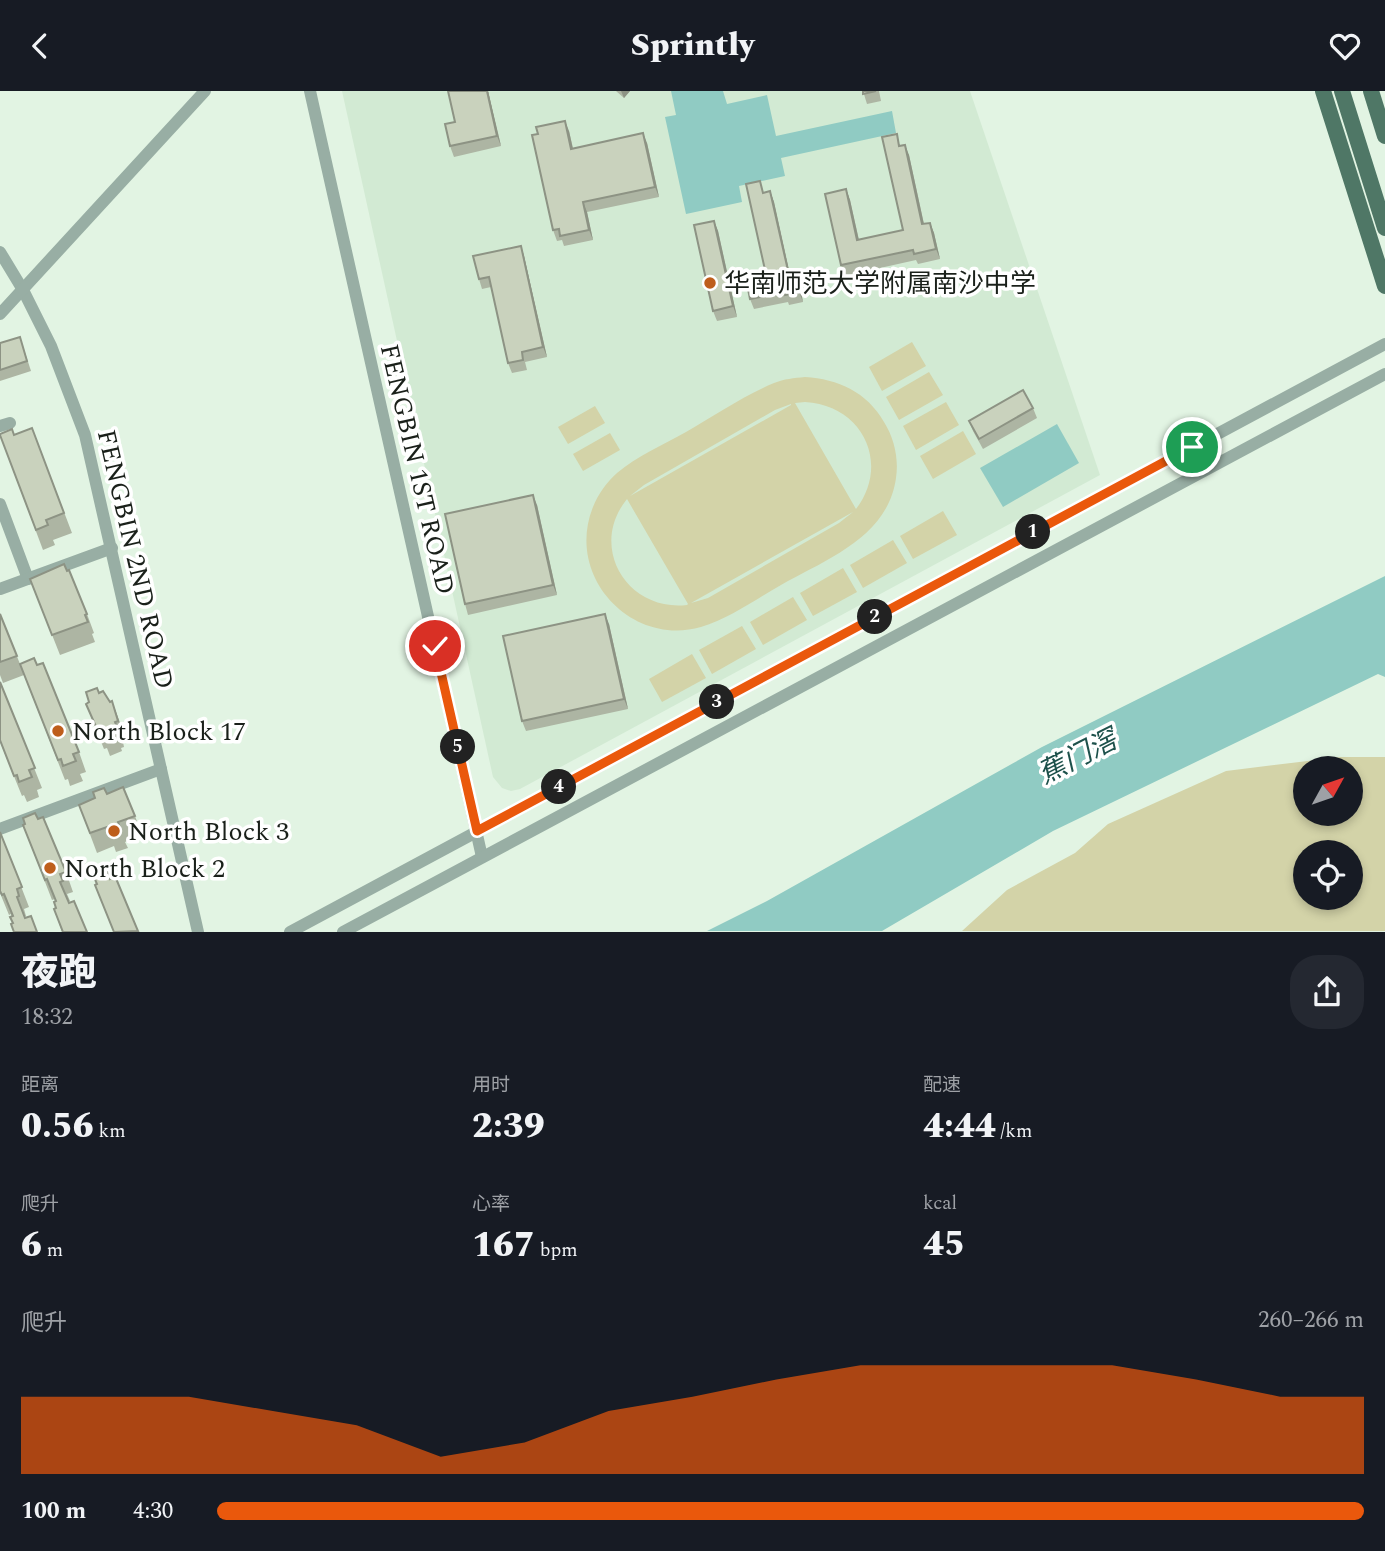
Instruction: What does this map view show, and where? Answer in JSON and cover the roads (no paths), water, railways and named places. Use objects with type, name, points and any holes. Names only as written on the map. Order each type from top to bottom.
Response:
[{"type":"main road","points":[[1323,91],[1385,286]]},
{"type":"main road","points":[[1342,91],[1385,228]]},
{"type":"main road","points":[[1371,91],[1385,136]]},
{"type":"street","points":[[0,314],[205,91]]},
{"type":"street","name":"FENGBIN 1ST ROAD","points":[[310,91],[482,857]]},
{"type":"street","name":"FENGBIN 2ND ROAD","points":[[0,252],[51,346],[78,415],[94,466],[198,932]]},
{"type":"street","points":[[290,932],[1385,344]]},
{"type":"street","points":[[343,932],[1385,374]]},
{"type":"street","points":[[0,504],[28,579]]},
{"type":"street","points":[[0,589],[112,548]]},
{"type":"street","points":[[0,829],[161,769]]},
{"type":"water","points":[[671,91],[723,91],[727,104],[767,95],[776,136],[892,111],[896,133],[781,158],[785,176],[739,186],[742,202],[686,214],[665,117],[676,115]]},
{"type":"water","points":[[1057,424],[1079,463],[1003,507],[980,468]]},
{"type":"water","name":"蕉门滘","points":[[1385,576],[1385,677],[1378,674],[1053,831],[882,931],[707,931],[767,901],[1042,747]]},
{"type":"place","name":"华南师范大学附属南沙中学","points":[[710,283]]},
{"type":"place","name":"North Block 17","points":[[58,731]]},
{"type":"place","name":"North Block 3","points":[[114,831]]},
{"type":"place","name":"North Block 2","points":[[50,868]]}]
